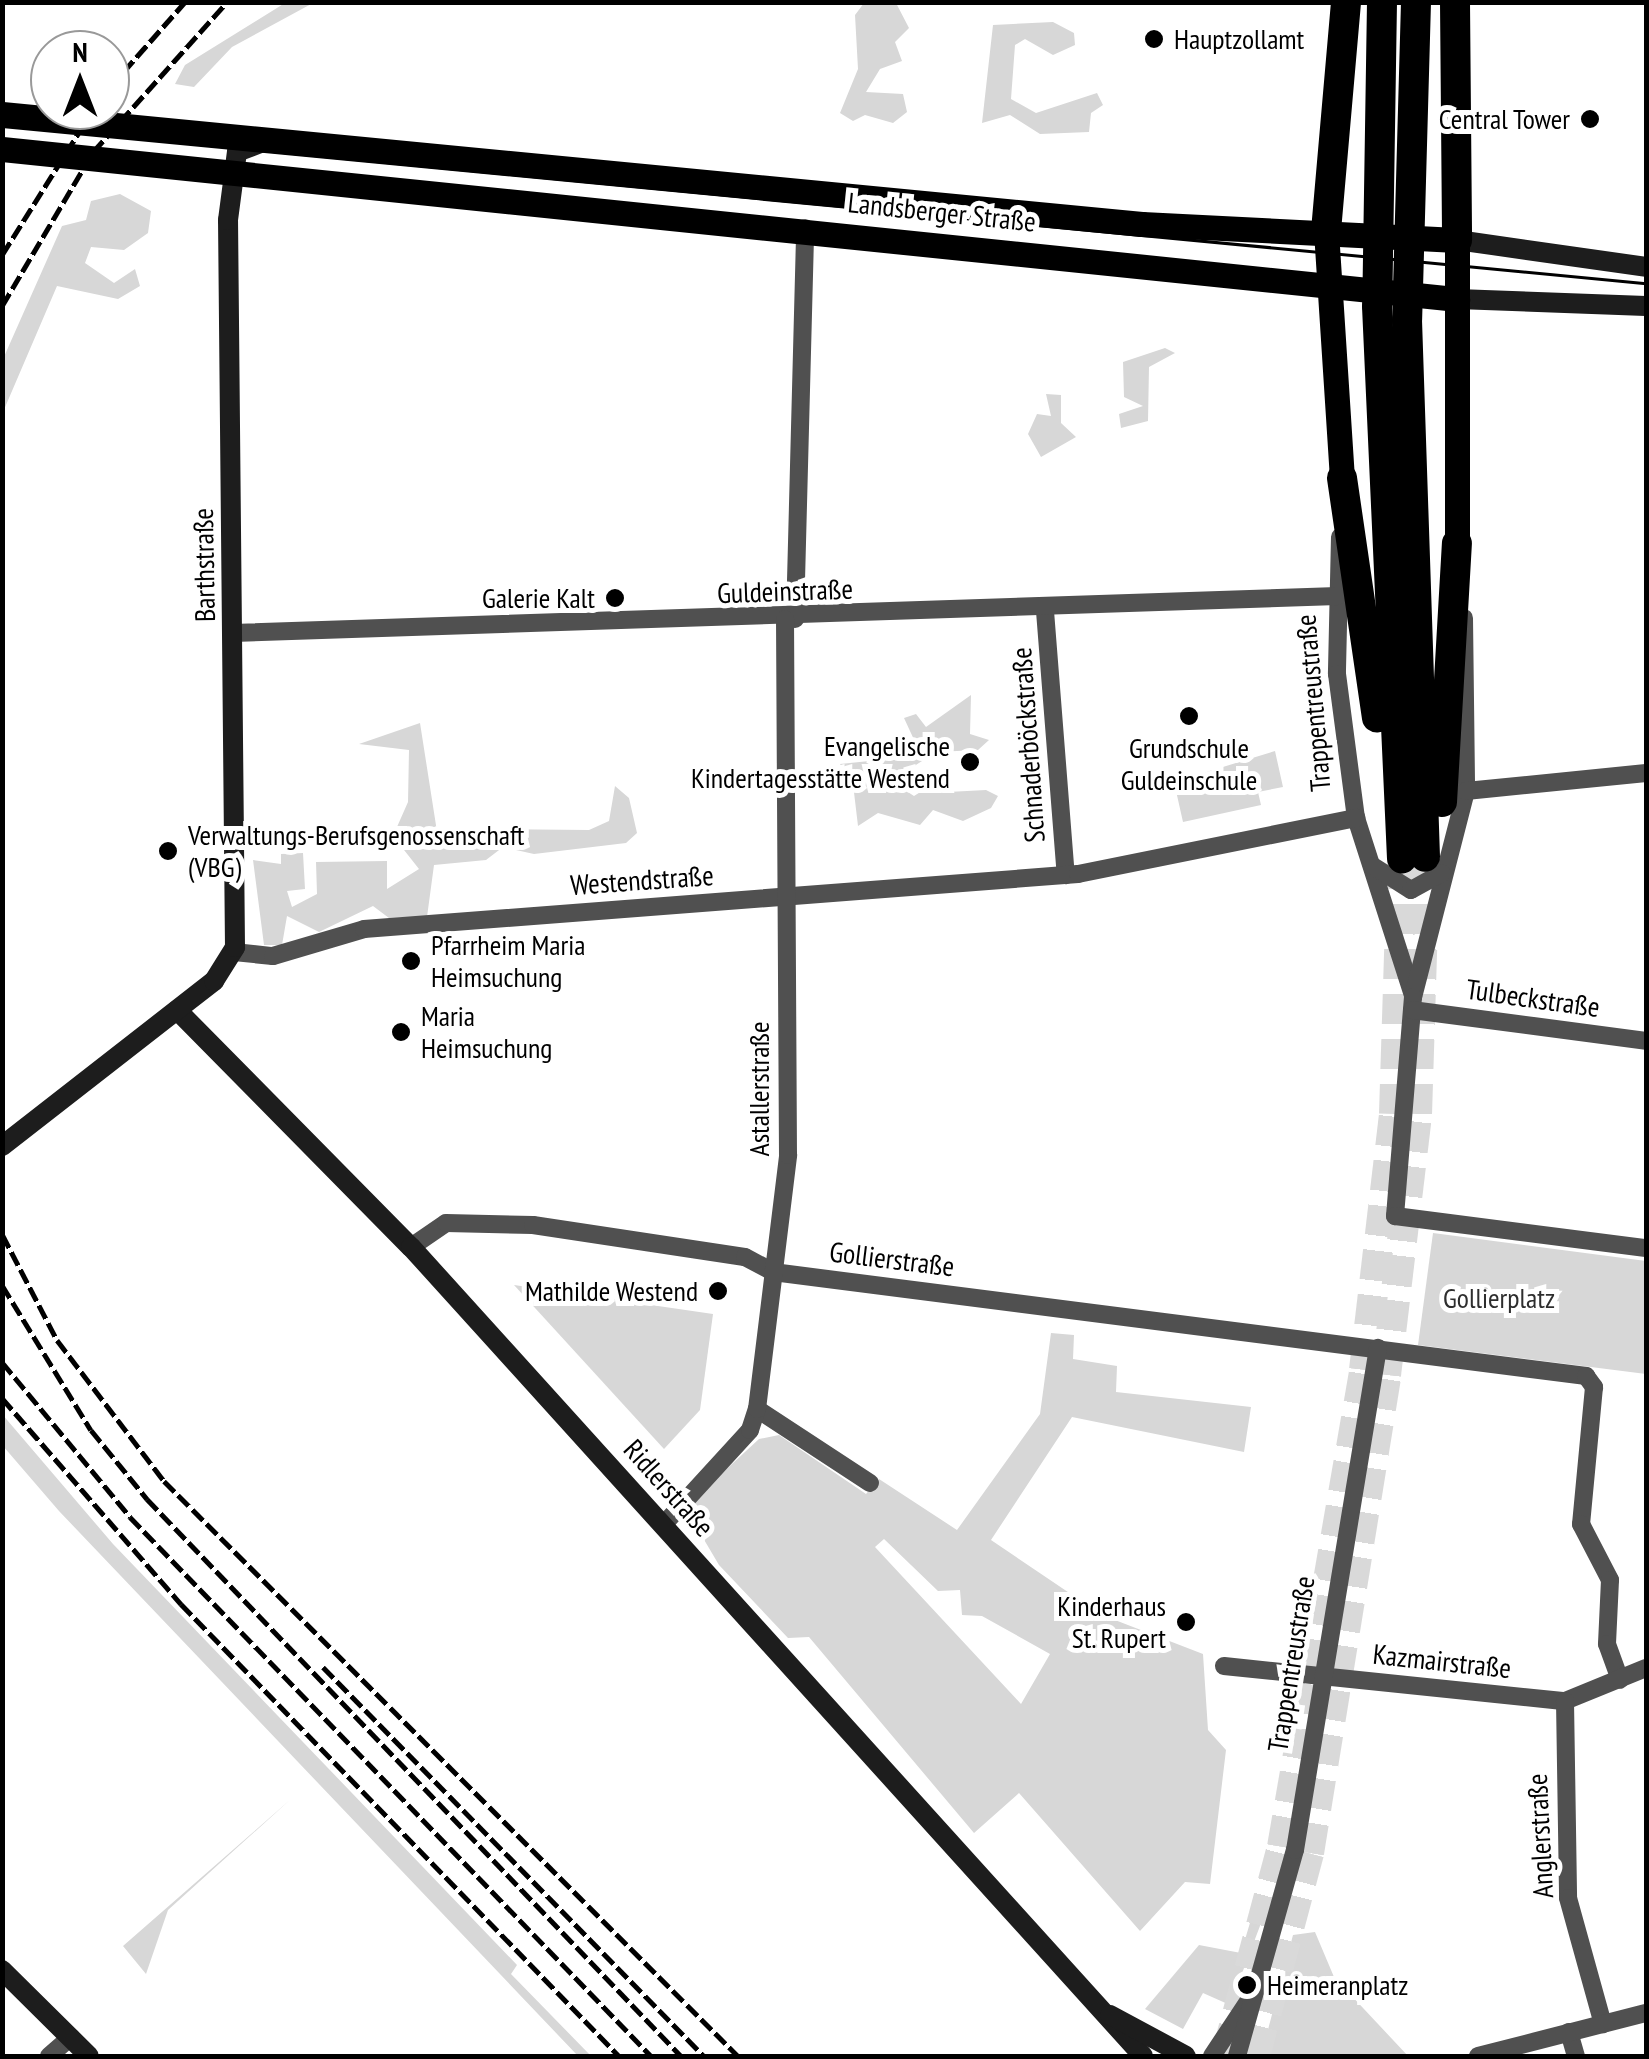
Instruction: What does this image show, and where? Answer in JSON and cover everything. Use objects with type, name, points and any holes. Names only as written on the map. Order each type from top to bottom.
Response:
[{"type":"highway","points":[[1326,231],[1336,78],[1346,2]]},
{"type":"highway","points":[[1382,2],[1377,306],[1401,567]]},
{"type":"highway","points":[[1401,567],[1416,2]]},
{"type":"highway","points":[[1455,2],[1457,240]]},
{"type":"highway","points":[[1342,478],[1388,820],[1428,858]]},
{"type":"highway","points":[[1428,858],[1457,543]]},
{"type":"highway","name":"Trappentreustraße","points":[[1401,567],[1428,858]]},
{"type":"main road","name":"Landsberger Straße","points":[[2,114],[316,138],[960,208],[1457,240]]},
{"type":"main road","name":"Landsberger Straße","points":[[2,150],[231,177],[805,228],[1457,299]]},
{"type":"main road","points":[[1326,231],[1336,288],[1342,478]]},
{"type":"main road","points":[[1457,240],[1457,543]]},
{"type":"street","name":"Landsberger Straße","points":[[231,177],[244,145],[316,138]]},
{"type":"street","name":"Barthstraße","points":[[231,177],[234,952]]},
{"type":"street","name":"Astallerstraße","points":[[664,1524],[750,1430],[757,1409],[788,1155],[782,896],[805,228]]},
{"type":"street","name":"Landsberger Straße","points":[[1457,240],[1646,267]]},
{"type":"street","name":"Landsberger Straße","points":[[1457,299],[1646,306]]},
{"type":"street","name":"Trappentreustraße","points":[[1342,478],[1338,596],[1356,818],[1413,1003]]},
{"type":"street","name":"Trappentreustraße","points":[[1457,543],[1470,680],[1466,791],[1428,858],[1430,937],[1413,1003],[1395,1216],[1646,1248]]},
{"type":"street","name":"Guldeinstraße","points":[[233,633],[1045,611],[1338,596]]},
{"type":"street","name":"Schnaderböckstraße","points":[[1045,611],[1066,875]]},
{"type":"street","points":[[1466,791],[1646,773]]},
{"type":"street","name":"Westendstraße","points":[[234,952],[273,956],[364,929],[1066,875],[1356,818]]},
{"type":"street","points":[[1370,862],[1410,890],[1428,858]]},
{"type":"street","points":[[1394,943],[1430,937]]},
{"type":"street","points":[[2,1146],[177,1010],[234,952]]},
{"type":"street","name":"Tulbeckstraße","points":[[1413,1003],[1646,1041]]},
{"type":"street","name":"Ridlerstraße","points":[[177,1010],[411,1246],[1110,2014],[1143,2056]]},
{"type":"street","name":"Gollierstraße","points":[[411,1246],[446,1223],[533,1225],[745,1257],[773,1272],[1378,1348]]},
{"type":"street","name":"Trappentreustraße","points":[[1237,2056],[1295,1850],[1378,1348]]},
{"type":"street","points":[[1378,1348],[1586,1376],[1594,1387],[1580,1524],[1610,1580],[1607,1644],[1620,1680]]},
{"type":"street","points":[[757,1409],[870,1483]]},
{"type":"street","name":"Kazmairstraße","points":[[1224,1666],[1566,1702],[1646,1668]]},
{"type":"street","name":"Anglerstraße","points":[[1566,1702],[1568,1898],[1603,2024]]},
{"type":"street","points":[[2,1970],[90,2056]]},
{"type":"street","name":"Trappentreustraße","points":[[1212,2056],[1257,1988]]},
{"type":"street","points":[[1478,2056],[1646,2013]]},
{"type":"street","name":"Ridlerstraße","points":[[1110,2014],[1186,2056]]},
{"type":"street","points":[[1569,2032],[1576,2056]]},
{"type":"street","points":[[49,2056],[71,2037]]},
{"type":"green space","points":[[285,3],[313,3],[232,47],[194,87],[175,84],[185,65]]},
{"type":"green space","points":[[864,3],[896,3],[909,28],[895,42],[902,61],[880,69],[866,92],[903,94],[907,112],[893,123],[865,115],[853,121],[840,113],[858,69],[855,15]]},
{"type":"green space","points":[[1053,22],[1074,33],[1075,45],[1053,55],[1025,39],[1015,45],[1011,99],[1036,113],[1097,93],[1103,105],[1091,113],[1089,132],[1040,134],[1010,115],[982,123],[993,25]]},
{"type":"green space","points":[[120,194],[151,211],[148,233],[124,250],[91,247],[85,263],[114,283],[135,269],[140,286],[118,299],[57,286],[3,412],[3,359],[62,226],[86,220],[91,201]]},
{"type":"green space","points":[[1165,348],[1175,353],[1149,367],[1148,421],[1121,428],[1119,414],[1143,406],[1124,397],[1123,362]]},
{"type":"green space","points":[[1046,394],[1061,395],[1061,423],[1076,437],[1041,457],[1028,434],[1037,414],[1051,416]]},
{"type":"green space","points":[[971,695],[970,734],[989,740],[978,750],[936,752],[891,781],[914,796],[938,781],[948,792],[986,790],[998,796],[991,808],[963,821],[933,810],[920,825],[878,813],[858,826],[853,784],[840,764],[899,758],[916,744],[904,718],[916,714],[926,727]]},
{"type":"green space","points":[[420,723],[438,838],[473,846],[495,829],[589,830],[609,821],[615,786],[629,798],[637,833],[626,843],[534,854],[503,847],[486,860],[434,865],[427,917],[389,918],[373,906],[319,932],[287,916],[282,945],[264,945],[253,860],[281,864],[281,854],[303,853],[305,889],[287,891],[292,907],[317,894],[316,862],[387,861],[387,889],[419,869],[393,836],[408,802],[409,750],[359,744]]},
{"type":"green space","points":[[1275,751],[1283,787],[1258,792],[1261,805],[1183,822],[1174,782]]},
{"type":"green space","name":"Gollierplatz","points":[[1433,1233],[1646,1261],[1646,1374],[1418,1345]]},
{"type":"green space","points":[[514,1285],[713,1314],[700,1410],[664,1449]]},
{"type":"green space","points":[[1051,1333],[1074,1335],[1073,1359],[1117,1366],[1116,1392],[1251,1407],[1244,1452],[1072,1417],[991,1540],[1102,1615],[1203,1654],[1208,1730],[1226,1750],[1210,1884],[1185,1882],[1140,1931],[1019,1793],[974,1833],[809,1637],[788,1638],[719,1565],[693,1521],[692,1501],[759,1439],[779,1435],[866,1494],[879,1479],[957,1530],[1040,1414]],"holes":[[[884,1539],[938,1591],[960,1590],[962,1615],[982,1616],[1050,1654],[1021,1704],[875,1547]]]},
{"type":"green space","points":[[2,1414],[113,1544],[517,1965],[511,1974],[591,2056],[578,2056],[59,1511],[3,1446]]},
{"type":"green space","points":[[291,1799],[168,1910],[146,1974],[123,1946]]},
{"type":"green space","points":[[1252,1916],[1263,1918],[1230,2005],[1203,1993],[1183,2029],[1145,2009],[1199,1945],[1241,1953]]},
{"type":"green space","points":[[1315,1932],[1334,1977],[1408,2056],[1261,2056],[1293,1935]]},
{"type":"tunnel","points":[[1255,2056],[1309,1853],[1386,1375],[1417,1114],[1425,857]]},
{"type":"tunnel","points":[[1226,2056],[1282,1847],[1364,1370],[1394,1114],[1402,858]]},
{"type":"tram line","points":[[2,126],[1646,283]]},
{"type":"railway","points":[[130,64],[185,2]]},
{"type":"railway","points":[[2,306],[93,152],[227,2]]},
{"type":"railway","points":[[2,255],[80,130]]},
{"type":"railway","points":[[2,1234],[57,1340],[164,1481],[738,2056]]},
{"type":"railway","points":[[2,1285],[91,1430],[147,1499],[681,2056]]},
{"type":"railway","points":[[2,1362],[130,1517],[651,2056]]},
{"type":"railway","points":[[2,1398],[181,1604],[619,2056]]},
{"type":"railway","points":[[323,1667],[704,2056]]},
{"type":"place","name":"Hauptzollamt","points":[[1154,39]]},
{"type":"place","name":"Central Tower","points":[[1590,119]]},
{"type":"place","name":"Galerie Kalt","points":[[615,598]]},
{"type":"place","name":"Grundschule Guldeinschule","points":[[1189,716]]},
{"type":"place","name":"Evangelische Kindertagesstätte Westend","points":[[970,762]]},
{"type":"place","name":"Verwaltungs-Berufsgenossenschaft (VBG)","points":[[168,851]]},
{"type":"place","name":"Pfarrheim Maria Heimsuchung","points":[[411,961]]},
{"type":"place","name":"Maria Heimsuchung","points":[[401,1032]]},
{"type":"place","name":"Mathilde Westend","points":[[718,1291]]},
{"type":"place","name":"Kinderhaus St. Rupert","points":[[1186,1622]]},
{"type":"place","name":"Heimeranplatz","points":[[1247,1985]]}]
